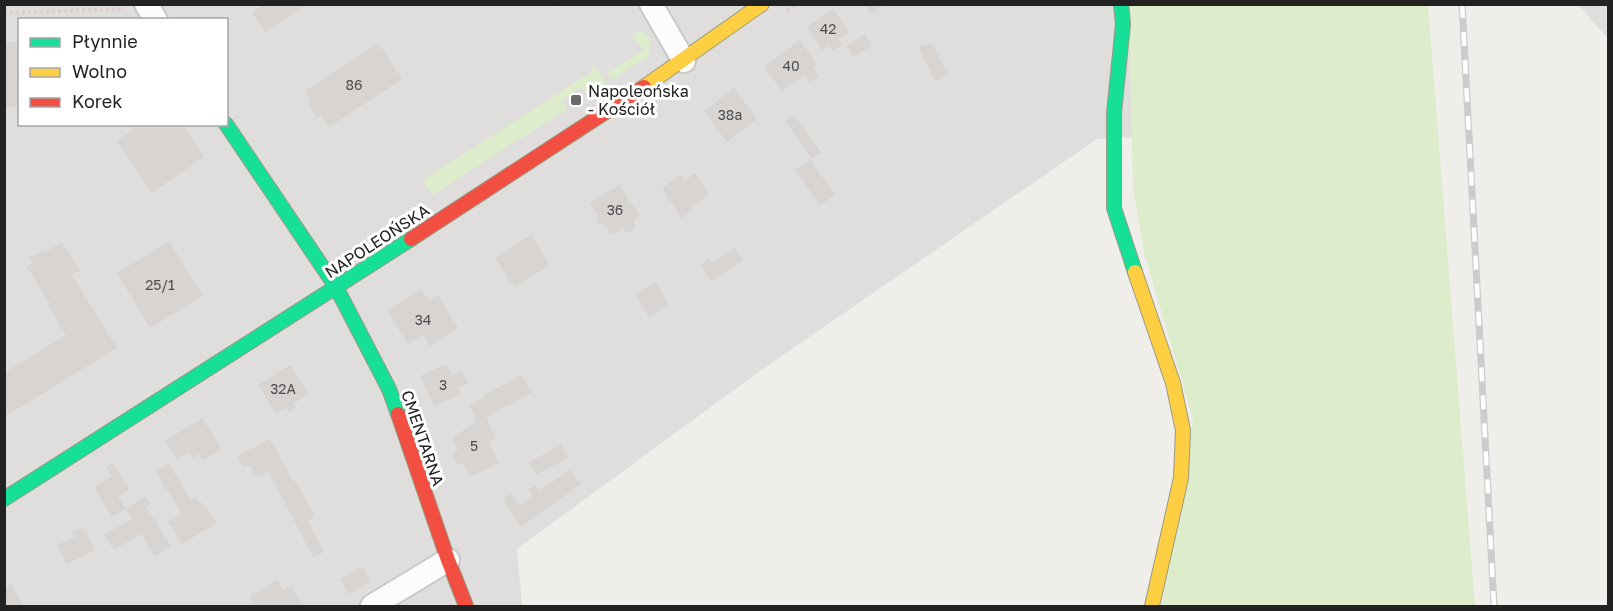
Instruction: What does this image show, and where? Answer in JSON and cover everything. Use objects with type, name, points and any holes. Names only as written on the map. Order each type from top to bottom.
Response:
[{"type":"street","points":[[651,4],[684,61]]},
{"type":"street","name":"NAPOLEOŃSKA","points":[[4,499],[684,61],[762,4]]},
{"type":"street","points":[[1121,4],[1123,24],[1114,113],[1114,208],[1173,382],[1183,430],[1181,478],[1152,606]]},
{"type":"street","points":[[137,7],[153,18]]},
{"type":"street","name":"CMENTARNA","points":[[227,126],[336,287],[389,389],[466,606]]},
{"type":"street","points":[[372,606],[448,560]]},
{"type":"path","points":[[4,13],[137,7]]},
{"type":"shaded area","points":[[4,5],[1129,5],[1132,137],[1097,139],[757,373],[517,549],[522,606],[5,606]]},
{"type":"shaded area","points":[[557,5],[622,5],[635,27],[631,36],[644,49],[602,76]]},
{"type":"shaded area","points":[[1578,5],[1608,5],[1608,38]]},
{"type":"shaded area","points":[[252,192],[288,245],[275,253],[239,200]]},
{"type":"shaded area","points":[[455,579],[466,606],[406,606]]},
{"type":"green space","points":[[1129,5],[1428,5],[1475,606],[1162,606],[1193,419],[1145,256],[1133,189]]},
{"type":"green space","points":[[644,31],[651,43],[648,56],[612,80],[607,73],[644,50],[631,36]]},
{"type":"green space","points":[[594,64],[606,84],[588,95],[582,87],[562,100],[567,109],[432,195],[423,180],[593,71],[591,66]]},
{"type":"building","points":[[865,4],[886,4],[870,14]]},
{"type":"building","points":[[264,5],[306,5],[265,32],[252,12]]},
{"type":"building","points":[[833,9],[849,32],[838,39],[842,45],[833,51],[829,45],[822,50],[807,27]]},
{"type":"building","points":[[865,34],[872,45],[854,57],[847,46]]},
{"type":"building","points":[[800,40],[817,65],[813,68],[819,76],[810,83],[804,75],[782,91],[764,67]]},
{"type":"building","points":[[4,42],[18,42],[18,107],[4,107]]},
{"type":"building","points":[[378,43],[402,79],[329,127],[321,115],[317,118],[308,103],[311,101],[305,91]]},
{"type":"building","points":[[933,45],[948,75],[935,81],[918,47]]},
{"type":"building","points":[[734,88],[757,119],[727,142],[704,111]]},
{"type":"building","points":[[794,115],[821,152],[812,159],[785,121]]},
{"type":"building","points":[[138,126],[184,126],[204,157],[151,193],[117,141]]},
{"type":"building","points":[[810,160],[835,195],[820,205],[795,170]]},
{"type":"building","points":[[696,173],[709,195],[691,207],[693,210],[681,218],[662,188],[681,175],[685,180]]},
{"type":"building","points":[[619,185],[640,216],[633,221],[634,229],[630,233],[623,228],[612,235],[605,225],[600,225],[597,221],[598,216],[590,203]]},
{"type":"building","points":[[531,235],[550,265],[514,287],[495,258]]},
{"type":"building","points":[[169,241],[203,296],[150,328],[117,273]]},
{"type":"building","points":[[62,242],[80,270],[72,275],[117,348],[4,417],[4,373],[66,335],[27,267],[33,263],[29,258],[42,250],[44,253]]},
{"type":"building","points":[[735,248],[743,260],[711,282],[701,264],[709,259],[712,263]]},
{"type":"building","points":[[655,282],[669,304],[649,317],[635,295]]},
{"type":"building","points":[[421,289],[429,301],[438,295],[458,328],[430,346],[423,335],[408,344],[387,311]]},
{"type":"building","points":[[447,364],[452,376],[462,371],[468,383],[458,387],[461,394],[434,406],[420,376]]},
{"type":"building","points":[[290,365],[309,394],[293,404],[296,408],[289,412],[286,408],[276,414],[258,385]]},
{"type":"building","points":[[522,375],[531,393],[486,417],[496,438],[489,442],[499,463],[470,477],[464,464],[456,464],[453,457],[454,452],[458,451],[452,438],[477,421],[469,405]]},
{"type":"building","points":[[202,418],[222,449],[203,460],[199,454],[193,458],[189,452],[177,460],[165,441]]},
{"type":"building","points":[[270,439],[315,516],[308,521],[324,552],[313,557],[269,472],[259,477],[255,475],[250,465],[243,467],[237,456]]},
{"type":"building","points":[[561,445],[568,458],[536,475],[529,462]]},
{"type":"building","points":[[112,463],[130,489],[118,497],[126,509],[112,517],[94,487],[112,476],[106,467]]},
{"type":"building","points":[[169,464],[191,500],[195,497],[206,507],[217,523],[182,544],[168,522],[182,514],[155,471]]},
{"type":"building","points":[[570,470],[581,484],[521,527],[503,499],[511,494],[519,506],[533,496],[528,490],[535,485],[539,491]]},
{"type":"building","points":[[145,496],[151,504],[146,507],[171,546],[155,556],[141,534],[114,550],[104,535],[132,519],[126,509]]},
{"type":"building","points":[[81,528],[84,533],[86,532],[95,550],[66,564],[57,545],[75,537],[72,532]]},
{"type":"building","points":[[362,567],[371,582],[348,594],[340,579]]},
{"type":"building","points":[[278,580],[283,590],[291,586],[302,605],[255,606],[249,597]]},
{"type":"building","points":[[11,584],[24,606],[4,606],[4,588]]},
{"type":"railway","points":[[1462,4],[1494,606]]},
{"type":"traffic: fast","points":[[1121,4],[1123,24],[1114,113],[1114,208],[1135,272]]},
{"type":"traffic: fast","points":[[227,126],[336,287],[389,389],[398,414]]},
{"type":"traffic: fast","points":[[4,499],[411,239]]},
{"type":"traffic: slow","points":[[644,87],[762,4]]},
{"type":"traffic: slow","points":[[1135,272],[1173,383],[1183,430],[1181,478],[1152,606]]},
{"type":"traffic: jam","points":[[411,239],[644,87]]},
{"type":"traffic: jam","points":[[398,414],[466,606]]},
{"type":"place","name":"Napoleońska - Kościół","points":[[576,100]]}]
